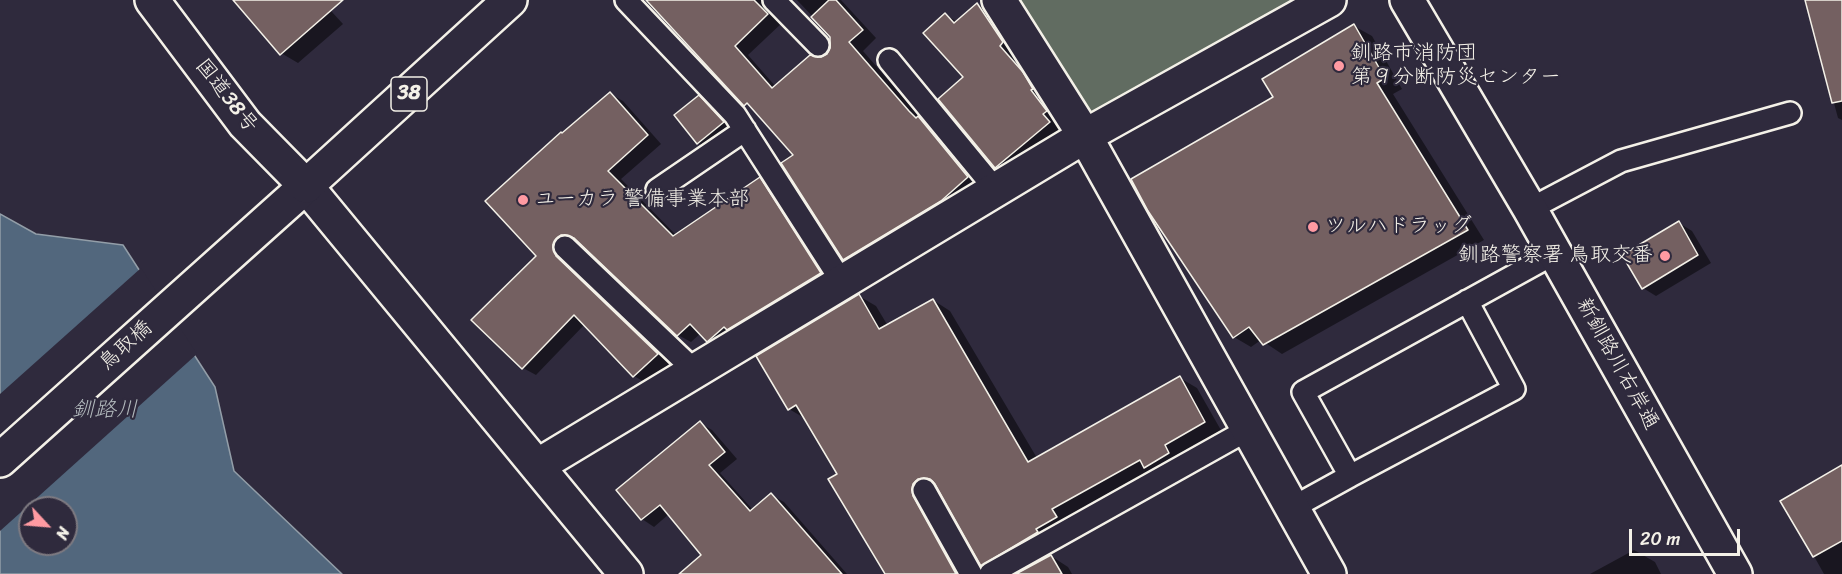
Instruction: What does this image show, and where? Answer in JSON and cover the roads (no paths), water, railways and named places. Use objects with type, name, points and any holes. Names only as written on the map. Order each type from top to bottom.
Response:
[{"type":"main road","name":"国道38号","points":[[152,0],[245,124],[306,186],[539,465],[626,574]]},
{"type":"main road","name":"38","points":[[306,186],[510,0]]},
{"type":"main road","points":[[999,0],[1086,136],[1329,574]]},
{"type":"main road","points":[[539,465],[1086,136],[1329,0]]},
{"type":"main road","name":"新釧路川右岸通","points":[[1407,0],[1530,209],[1735,574]]},
{"type":"main road","name":"鳥取橋","points":[[0,460],[306,186]]},
{"type":"lane","points":[[626,0],[735,115],[842,282]]},
{"type":"lane","points":[[774,0],[818,45]]},
{"type":"lane","points":[[889,60],[996,190]]},
{"type":"lane","points":[[1530,209],[1621,161],[1790,113]]},
{"type":"lane","points":[[657,190],[745,130]]},
{"type":"lane","points":[[565,247],[695,371]]},
{"type":"lane","points":[[1350,476],[1303,392],[1555,253]]},
{"type":"lane","points":[[1293,508],[1514,389],[1467,301]]},
{"type":"lane","points":[[990,574],[1249,429]]},
{"type":"lane","points":[[924,490],[971,574]]},
{"type":"water","name":"釧路川","points":[[0,214],[36,234],[123,245],[215,387],[234,471],[342,574],[0,574]]},
{"type":"place","name":"釧路市消防団 第９分断防災センター","points":[[1339,66]]},
{"type":"place","name":"ユーカラ 警備事業本部","points":[[523,200]]},
{"type":"place","name":"ツルハドラッグ","points":[[1313,227]]},
{"type":"place","name":"釧路警察署 鳥取交番","points":[[1665,256]]}]
